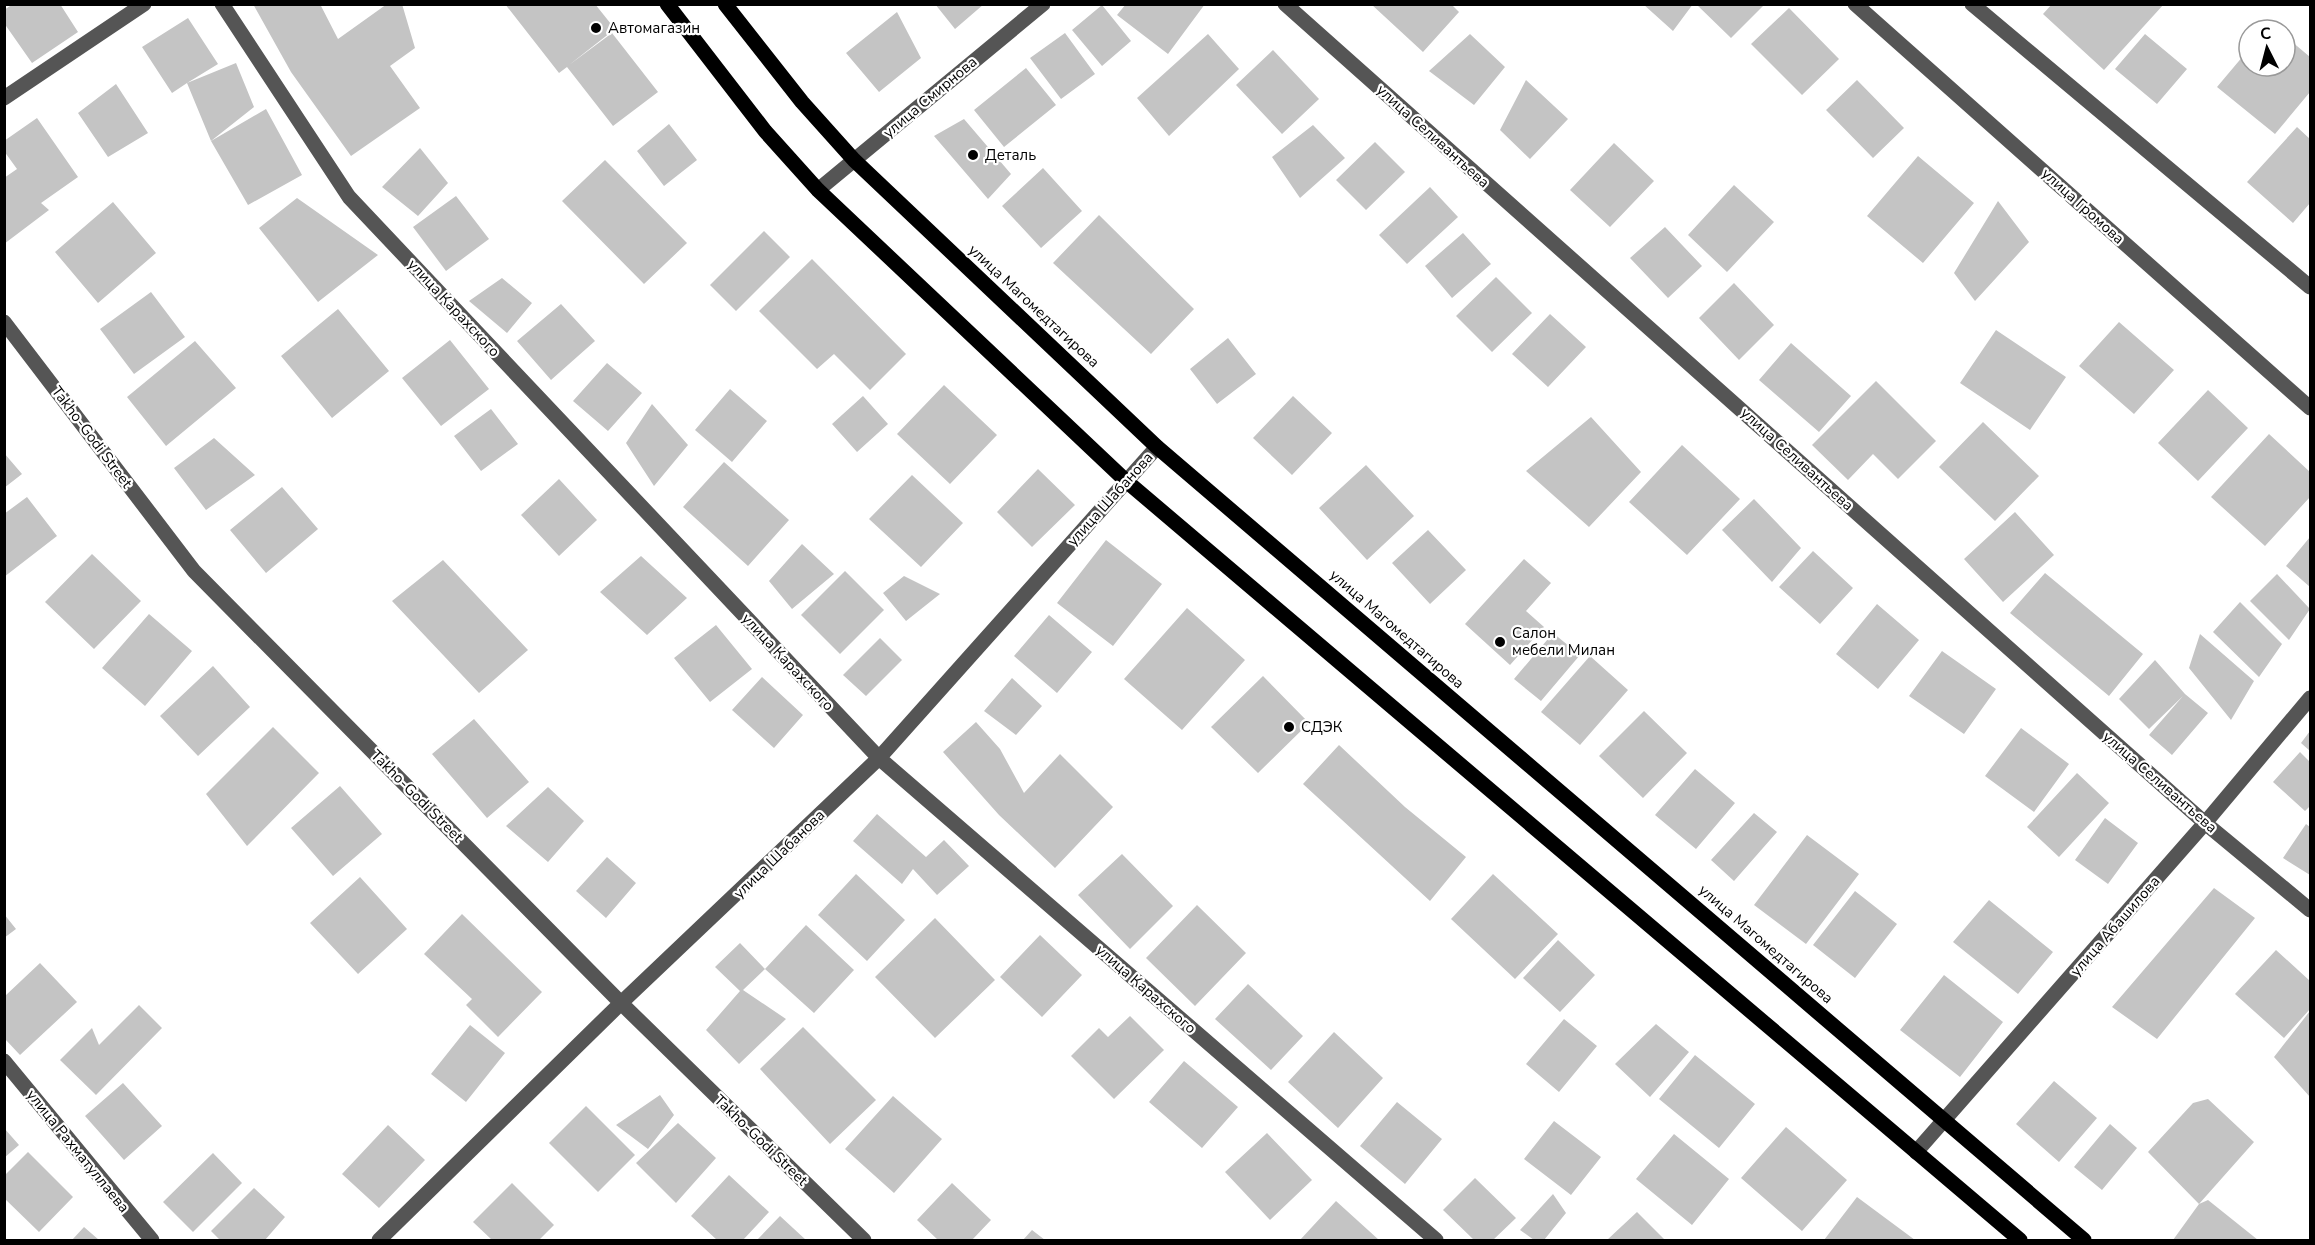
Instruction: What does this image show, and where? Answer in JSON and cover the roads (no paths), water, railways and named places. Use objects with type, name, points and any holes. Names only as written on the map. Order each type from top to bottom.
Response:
[{"type":"main road","points":[[667,4],[765,130],[818,190],[1125,480],[2020,1240]]},
{"type":"main road","name":"улица Магомедтагирова","points":[[725,4],[802,102],[854,160],[1157,447],[2084,1240]]},
{"type":"street","points":[[4,98],[144,4]]},
{"type":"street","name":"улица Карахского","points":[[222,4],[349,197],[879,758],[1436,1240]]},
{"type":"street","name":"улица Смирнова","points":[[818,190],[1043,4]]},
{"type":"street","name":"улица Селивантьева","points":[[1285,4],[2205,823],[2310,910]]},
{"type":"street","name":"улица Громова","points":[[1854,4],[2310,408]]},
{"type":"street","points":[[1972,4],[2310,287]]},
{"type":"street","name":"Takho-Godi Street","points":[[4,322],[194,571],[621,1004],[864,1240]]},
{"type":"street","name":"улица Шабанова","points":[[379,1240],[621,1004],[879,758],[1125,480],[1157,447]]},
{"type":"street","name":"улица Абашилова","points":[[1916,1152],[2205,823],[2310,698]]},
{"type":"street","name":"улица Рахматуллаева","points":[[4,1061],[152,1240]]},
{"type":"place","name":"Автомагазин","points":[[596,28]]},
{"type":"place","name":"Деталь","points":[[973,155]]},
{"type":"place","name":"Салон мебели Милан","points":[[1500,642]]},
{"type":"place","name":"СДЭК","points":[[1289,727]]}]
